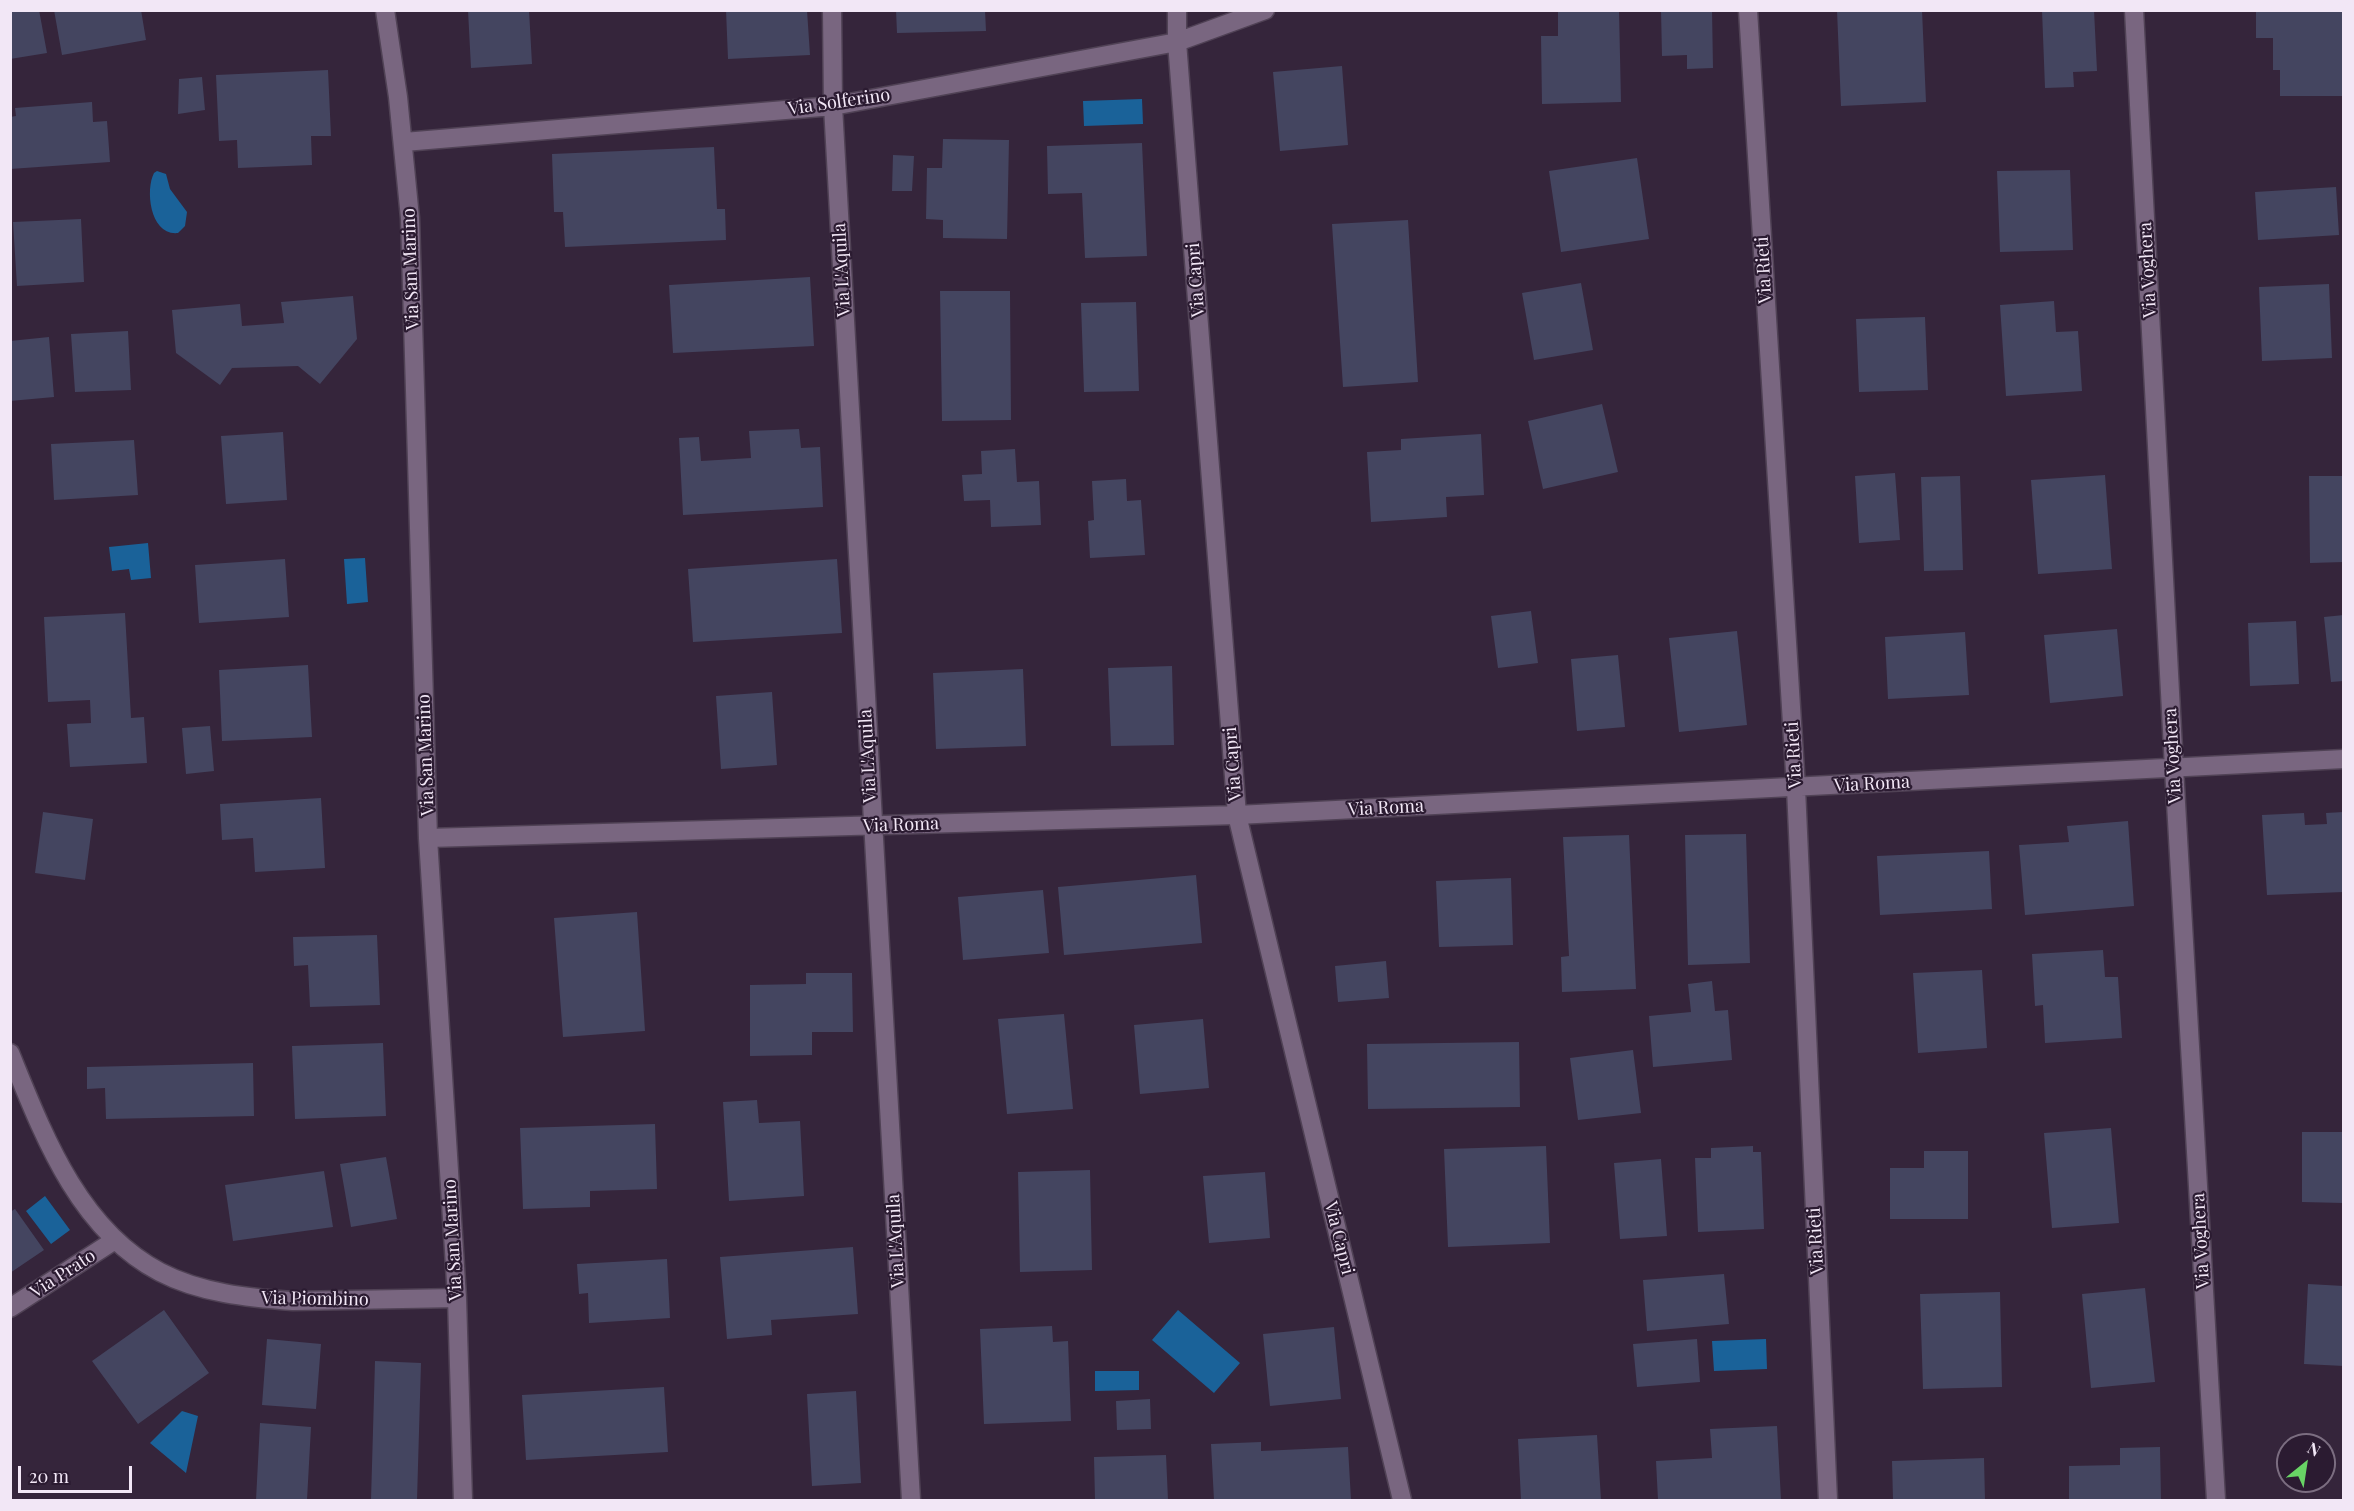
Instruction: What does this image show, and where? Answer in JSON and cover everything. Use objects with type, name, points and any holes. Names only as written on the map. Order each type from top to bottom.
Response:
[{"type":"street","name":"Via San Marino","points":[[385,10],[404,142],[410,218],[428,838],[457,1298],[463,1500]]},
{"type":"street","name":"Via L'Aquila","points":[[832,10],[833,106],[911,1500]]},
{"type":"street","name":"Via Capri","points":[[1177,10],[1177,42],[1237,815],[1402,1500]]},
{"type":"street","name":"Via Solferino","points":[[404,142],[833,106],[1177,42],[1265,10]]},
{"type":"street","name":"Via Rieti","points":[[1748,10],[1796,788],[1828,1500]]},
{"type":"street","name":"Via Voghera","points":[[2134,10],[2216,1500]]},
{"type":"street","name":"Via Roma","points":[[428,838],[1237,815],[2343,759]]},
{"type":"street","name":"Via Piombino","points":[[10,1053],[37,1119],[56,1157],[83,1200],[115,1240],[139,1260],[160,1272],[190,1284],[228,1293],[293,1301],[457,1298]]},
{"type":"street","name":"Via Prato","points":[[10,1308],[115,1240]]},
{"type":"water","points":[[1142,99],[1143,124],[1084,126],[1083,101]]},
{"type":"water","points":[[157,171],[166,174],[170,189],[187,212],[185,226],[178,233],[169,232],[161,227],[152,210],[151,181]]},
{"type":"water","points":[[148,543],[151,578],[131,580],[129,569],[112,571],[109,547]]},
{"type":"water","points":[[365,558],[368,602],[347,604],[344,559]]},
{"type":"water","points":[[45,1196],[70,1230],[51,1244],[26,1211]]},
{"type":"water","points":[[1178,1310],[1240,1363],[1214,1393],[1152,1340]]},
{"type":"water","points":[[1766,1339],[1767,1369],[1714,1371],[1712,1341]]},
{"type":"water","points":[[1095,1371],[1139,1371],[1139,1390],[1095,1391]]},
{"type":"water","points":[[182,1411],[198,1416],[186,1473],[150,1443]]},
{"type":"building","points":[[10,10],[39,10],[47,53],[10,59]]},
{"type":"building","points":[[54,10],[141,10],[146,40],[62,55]]},
{"type":"building","points":[[468,10],[529,10],[532,64],[471,68]]},
{"type":"building","points":[[726,10],[807,10],[810,55],[728,59]]},
{"type":"building","points":[[896,10],[985,10],[986,31],[897,33]]},
{"type":"building","points":[[1558,10],[1619,10],[1621,102],[1542,104],[1541,36],[1558,36]]},
{"type":"building","points":[[1661,10],[1712,10],[1713,68],[1687,69],[1687,55],[1662,56]]},
{"type":"building","points":[[1837,10],[1922,10],[1926,102],[1841,106]]},
{"type":"building","points":[[2042,10],[2094,10],[2097,71],[2073,72],[2074,87],[2045,88]]},
{"type":"building","points":[[2256,10],[2344,10],[2344,96],[2280,96],[2280,70],[2273,70],[2273,38],[2256,38]]},
{"type":"building","points":[[1342,66],[1348,145],[1280,151],[1273,72]]},
{"type":"building","points":[[328,70],[331,136],[311,136],[312,165],[238,168],[237,140],[219,141],[216,75]]},
{"type":"building","points":[[202,77],[205,110],[178,114],[179,79]]},
{"type":"building","points":[[92,102],[93,122],[107,121],[110,162],[10,169],[10,117],[16,116],[15,108]]},
{"type":"building","points":[[943,139],[1009,140],[1007,239],[943,238],[943,220],[926,219],[927,168],[942,168]]},
{"type":"building","points":[[1142,143],[1147,256],[1085,258],[1082,193],[1048,194],[1047,146]]},
{"type":"building","points":[[714,147],[717,209],[725,209],[726,240],[565,247],[563,212],[554,212],[552,154]]},
{"type":"building","points":[[893,155],[914,156],[912,191],[892,191]]},
{"type":"building","points":[[1637,158],[1649,239],[1561,252],[1549,171]]},
{"type":"building","points":[[2070,170],[2073,250],[2000,252],[1997,171]]},
{"type":"building","points":[[2336,187],[2339,235],[2258,240],[2255,192]]},
{"type":"building","points":[[81,219],[84,282],[17,286],[13,222]]},
{"type":"building","points":[[1408,220],[1418,382],[1343,387],[1332,224]]},
{"type":"building","points":[[810,277],[814,346],[673,353],[669,285]]},
{"type":"building","points":[[1581,283],[1593,350],[1534,360],[1522,293]]},
{"type":"building","points":[[2329,284],[2332,358],[2262,361],[2259,287]]},
{"type":"building","points":[[940,291],[1010,291],[1011,420],[942,421]]},
{"type":"building","points":[[353,296],[357,339],[320,384],[298,366],[232,368],[220,385],[176,353],[172,310],[240,304],[242,326],[284,323],[281,302]]},
{"type":"building","points":[[2054,301],[2056,332],[2078,331],[2082,391],[2006,396],[2000,305]]},
{"type":"building","points":[[1136,302],[1139,391],[1084,392],[1081,303]]},
{"type":"building","points":[[1925,317],[1928,390],[1859,392],[1856,319]]},
{"type":"building","points":[[128,331],[131,390],[75,392],[71,334]]},
{"type":"building","points":[[49,337],[54,397],[10,401],[10,341]]},
{"type":"building","points":[[1602,404],[1618,472],[1543,489],[1528,421]]},
{"type":"building","points":[[799,429],[801,448],[820,447],[823,507],[683,515],[679,438],[699,437],[701,461],[751,458],[749,431]]},
{"type":"building","points":[[283,432],[287,500],[226,504],[221,436]]},
{"type":"building","points":[[1481,434],[1484,495],[1446,497],[1447,517],[1371,522],[1367,452],[1401,450],[1401,439]]},
{"type":"building","points":[[134,440],[138,495],[54,500],[51,444]]},
{"type":"building","points":[[1015,449],[1017,482],[1039,481],[1041,525],[991,527],[990,500],[964,501],[962,475],[982,474],[981,451]]},
{"type":"building","points":[[1895,473],[1900,540],[1859,543],[1855,476]]},
{"type":"building","points":[[2105,475],[2112,569],[2038,574],[2031,480]]},
{"type":"building","points":[[1960,476],[1963,570],[1924,571],[1921,477]]},
{"type":"building","points":[[2309,476],[2344,476],[2344,562],[2310,563]]},
{"type":"building","points":[[1126,479],[1127,501],[1141,500],[1145,555],[1090,558],[1088,521],[1094,520],[1092,481]]},
{"type":"building","points":[[285,559],[289,617],[199,623],[195,565]]},
{"type":"building","points":[[837,559],[842,633],[693,642],[688,569]]},
{"type":"building","points":[[1531,611],[1538,663],[1498,668],[1491,616]]},
{"type":"building","points":[[125,613],[131,718],[144,717],[147,763],[70,767],[67,724],[91,723],[90,700],[48,702],[44,617]]},
{"type":"building","points":[[2344,615],[2344,681],[2331,682],[2324,617]]},
{"type":"building","points":[[2296,621],[2299,684],[2250,686],[2248,623]]},
{"type":"building","points":[[2117,629],[2123,696],[2050,703],[2044,635]]},
{"type":"building","points":[[1737,631],[1747,725],[1679,732],[1669,638]]},
{"type":"building","points":[[1965,632],[1969,695],[1888,699],[1885,637]]},
{"type":"building","points":[[1618,655],[1625,727],[1577,731],[1571,659]]},
{"type":"building","points":[[308,665],[312,737],[222,741],[219,670]]},
{"type":"building","points":[[1172,666],[1174,745],[1111,746],[1108,668]]},
{"type":"building","points":[[1023,669],[1026,746],[936,749],[933,673]]},
{"type":"building","points":[[772,692],[777,765],[721,769],[716,696]]},
{"type":"building","points":[[210,726],[214,771],[186,774],[182,728]]},
{"type":"building","points":[[321,798],[325,868],[255,872],[253,838],[222,840],[220,804]]},
{"type":"building","points":[[43,812],[93,819],[85,880],[35,873]]},
{"type":"building","points":[[2344,812],[2344,892],[2267,895],[2262,815],[2304,813],[2305,825],[2327,824],[2326,813]]},
{"type":"building","points":[[2128,821],[2134,906],[2025,915],[2019,845],[2069,842],[2067,826]]},
{"type":"building","points":[[1746,834],[1750,963],[1688,965],[1685,835]]},
{"type":"building","points":[[1629,835],[1636,989],[1562,992],[1561,957],[1569,956],[1563,837]]},
{"type":"building","points":[[1989,851],[1992,909],[1880,915],[1877,856]]},
{"type":"building","points":[[1196,875],[1202,943],[1064,955],[1058,887]]},
{"type":"building","points":[[1511,878],[1513,945],[1439,947],[1436,881]]},
{"type":"building","points":[[1043,890],[1049,953],[963,960],[958,897]]},
{"type":"building","points":[[637,912],[645,1031],[563,1037],[554,918]]},
{"type":"building","points":[[377,935],[380,1005],[310,1007],[308,965],[294,966],[293,937]]},
{"type":"building","points":[[2103,950],[2105,977],[2118,977],[2122,1038],[2045,1043],[2043,1005],[2035,1006],[2032,954]]},
{"type":"building","points":[[1386,961],[1389,998],[1338,1002],[1335,966]]},
{"type":"building","points":[[1982,970],[1987,1048],[1918,1053],[1913,973]]},
{"type":"building","points":[[806,973],[852,973],[853,1032],[812,1032],[812,1055],[750,1056],[750,985],[806,984]]},
{"type":"building","points":[[1712,981],[1715,1011],[1728,1010],[1732,1060],[1653,1067],[1649,1016],[1691,1012],[1688,984]]},
{"type":"building","points":[[1064,1014],[1073,1109],[1007,1114],[998,1019]]},
{"type":"building","points":[[1203,1019],[1209,1088],[1140,1094],[1134,1025]]},
{"type":"building","points":[[1519,1042],[1520,1107],[1368,1109],[1367,1044]]},
{"type":"building","points":[[383,1043],[386,1116],[295,1119],[292,1046]]},
{"type":"building","points":[[1633,1050],[1641,1113],[1578,1120],[1570,1058]]},
{"type":"building","points":[[253,1063],[254,1116],[106,1119],[105,1088],[87,1089],[87,1067]]},
{"type":"building","points":[[757,1100],[759,1123],[800,1121],[804,1196],[729,1201],[723,1102]]},
{"type":"building","points":[[655,1124],[657,1189],[590,1191],[590,1207],[523,1209],[520,1128]]},
{"type":"building","points":[[2111,1128],[2119,1223],[2052,1228],[2044,1133]]},
{"type":"building","points":[[2302,1132],[2344,1132],[2344,1203],[2302,1202]]},
{"type":"building","points":[[1546,1146],[1550,1243],[1448,1247],[1444,1149]]},
{"type":"building","points":[[1753,1146],[1753,1152],[1761,1152],[1764,1229],[1698,1232],[1695,1158],[1711,1158],[1711,1148]]},
{"type":"building","points":[[1924,1151],[1968,1151],[1968,1219],[1890,1219],[1890,1168],[1924,1168]]},
{"type":"building","points":[[386,1157],[397,1219],[351,1227],[340,1164]]},
{"type":"building","points":[[1661,1159],[1667,1236],[1620,1239],[1614,1163]]},
{"type":"building","points":[[1090,1170],[1092,1270],[1020,1272],[1018,1172]]},
{"type":"building","points":[[324,1171],[333,1227],[233,1241],[225,1185]]},
{"type":"building","points":[[1265,1172],[1270,1238],[1209,1243],[1203,1176]]},
{"type":"building","points":[[15,1209],[44,1250],[10,1273],[10,1212]]},
{"type":"building","points":[[853,1247],[858,1314],[771,1320],[772,1335],[727,1339],[720,1257]]},
{"type":"building","points":[[667,1259],[670,1318],[589,1323],[588,1293],[579,1294],[577,1264]]},
{"type":"building","points":[[1724,1274],[1729,1324],[1647,1331],[1643,1280]]},
{"type":"building","points":[[2308,1284],[2344,1286],[2344,1366],[2304,1364]]},
{"type":"building","points":[[2145,1288],[2155,1382],[2091,1388],[2082,1294]]},
{"type":"building","points":[[2000,1292],[2002,1387],[1923,1389],[1920,1294]]},
{"type":"building","points":[[164,1310],[209,1373],[138,1424],[92,1361]]},
{"type":"building","points":[[1052,1326],[1053,1342],[1068,1341],[1071,1421],[984,1424],[980,1329]]},
{"type":"building","points":[[1334,1327],[1341,1399],[1270,1406],[1263,1334]]},
{"type":"building","points":[[267,1339],[321,1344],[316,1409],[262,1405]]},
{"type":"building","points":[[1697,1339],[1700,1382],[1637,1387],[1633,1344]]},
{"type":"building","points":[[375,1361],[421,1363],[417,1500],[371,1500]]},
{"type":"building","points":[[664,1387],[668,1452],[526,1460],[522,1395]]},
{"type":"building","points":[[856,1391],[861,1483],[812,1486],[807,1394]]},
{"type":"building","points":[[1150,1399],[1151,1429],[1117,1430],[1116,1401]]},
{"type":"building","points":[[260,1423],[311,1427],[307,1500],[256,1500]]},
{"type":"building","points":[[1777,1426],[1781,1500],[1658,1500],[1656,1461],[1712,1458],[1710,1429]]},
{"type":"building","points":[[1597,1435],[1601,1500],[1521,1500],[1518,1439]]},
{"type":"building","points":[[1261,1442],[1261,1451],[1348,1447],[1351,1500],[1214,1500],[1211,1444]]},
{"type":"building","points":[[2160,1447],[2161,1500],[2069,1500],[2069,1466],[2120,1465],[2120,1448]]},
{"type":"building","points":[[1166,1455],[1168,1500],[1095,1500],[1094,1457]]},
{"type":"building","points":[[1984,1458],[1985,1500],[1893,1500],[1892,1461]]}]
